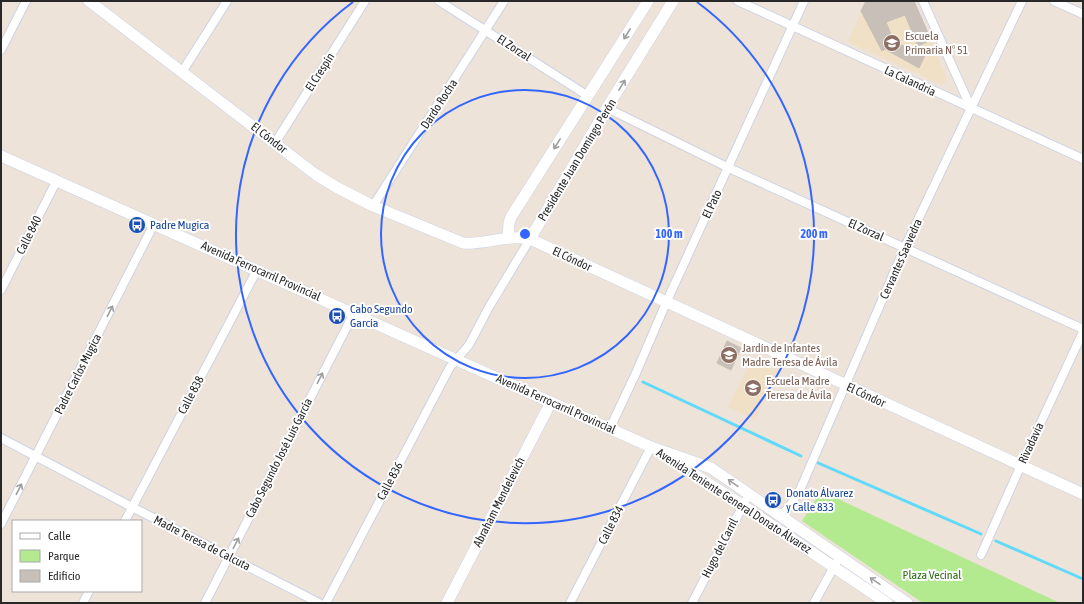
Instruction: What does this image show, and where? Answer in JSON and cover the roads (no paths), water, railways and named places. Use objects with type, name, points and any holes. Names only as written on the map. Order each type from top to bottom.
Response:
[{"type":"main road","name":"El Cóndor","points":[[89,1],[315,174],[336,187],[373,206],[463,243],[516,237],[530,239],[1083,494]]},
{"type":"main road","name":"Presidente Juan Domingo Perón","points":[[508,238],[511,217],[648,1]]},
{"type":"main road","name":"Presidente Juan Domingo Perón","points":[[530,239],[607,108],[673,1]]},
{"type":"main road","name":"Avenida Ferrocarril Provincial","points":[[1,156],[651,447]]},
{"type":"main road","name":"Abraham Mendelevich","points":[[448,603],[551,402]]},
{"type":"main road","name":"Avenida Teniente General Donato Álvarez","points":[[651,447],[704,465],[749,494],[780,516],[887,603]]},
{"type":"main road","name":"Avenida Teniente General Donato Álvarez","points":[[651,447],[742,505],[907,603]]},
{"type":"street","points":[[1,50],[26,1]]},
{"type":"street","points":[[182,72],[227,1]]},
{"type":"street","name":"El Crespín","points":[[275,142],[365,1]]},
{"type":"street","name":"El Zorzal","points":[[439,1],[588,96]]},
{"type":"street","name":"Dardo Rocha","points":[[373,206],[504,1]]},
{"type":"street","name":"La Calandria","points":[[738,1],[1083,159]]},
{"type":"street","name":"El Pato","points":[[610,428],[804,1]]},
{"type":"street","points":[[923,1],[971,108]]},
{"type":"street","name":"Cervantes Saavedra","points":[[780,516],[789,507],[800,490],[905,247],[1022,1]]},
{"type":"street","points":[[1054,1],[1083,14]]},
{"type":"street","name":"El Zorzal","points":[[607,108],[729,168],[905,247],[1083,330]]},
{"type":"street","name":"Calle 840","points":[[1,290],[57,180]]},
{"type":"street","name":"Padre Carlos Mugica","points":[[1,524],[154,224]]},
{"type":"street","name":"Presidente Juan Domingo Perón","points":[[456,360],[469,345],[489,307],[530,239]]},
{"type":"street","name":"Calle 838","points":[[126,520],[257,270]]},
{"type":"street","name":"Cabo Segundo José Luis García","points":[[205,603],[354,313]]},
{"type":"street","name":"Rivadavia","points":[[981,555],[1083,330]]},
{"type":"street","name":"Calle 836","points":[[326,603],[447,374],[456,360]]},
{"type":"street","name":"Madre Teresa de Calcuta","points":[[1,438],[319,603]]},
{"type":"street","name":"Calle 834","points":[[570,603],[651,447]]},
{"type":"street","name":"Hugo del Carril","points":[[692,603],[749,494]]},
{"type":"street","points":[[814,603],[837,562]]},
{"type":"street","points":[[83,603],[88,592]]},
{"type":"waterway","points":[[643,382],[801,456]]},
{"type":"waterway","points":[[816,462],[981,534]]},
{"type":"waterway","points":[[996,541],[1083,579]]},
{"type":"place","name":"Escuela Primaria Nº 51","points":[[892,43]]},
{"type":"place","name":"Padre Mugica","points":[[137,225]]},
{"type":"place","name":"Cabo Segundo García","points":[[337,316]]},
{"type":"place","name":"Jardín de Infantes Madre Teresa de Ávila","points":[[729,355]]},
{"type":"place","name":"Escuela Madre Teresa de Ávila","points":[[753,388]]},
{"type":"place","name":"Donato Álvarez y Calle 833","points":[[773,500]]},
{"type":"park label","name":"Plaza Vecinal","points":[[932,575]]}]
